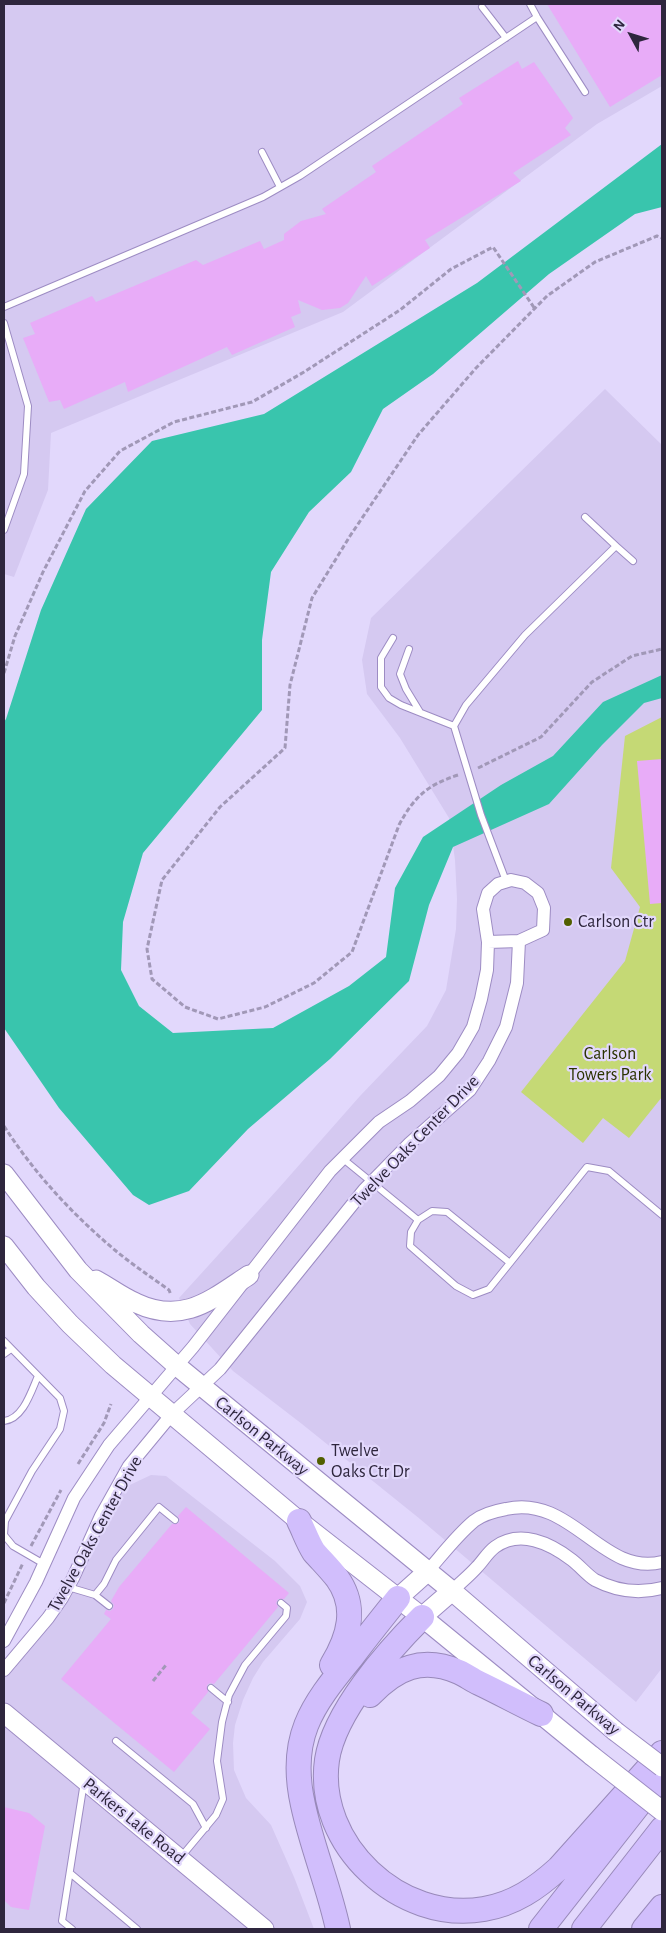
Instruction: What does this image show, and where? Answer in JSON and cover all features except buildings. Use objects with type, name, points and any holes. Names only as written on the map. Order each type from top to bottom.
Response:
[{"type":"highway","points":[[299,1521],[313,1551],[327,1566],[345,1592],[350,1616],[349,1628],[343,1647],[331,1666],[314,1708]]},
{"type":"highway","points":[[338,1929],[303,1804],[299,1774],[299,1751],[309,1717],[327,1687],[398,1598]]},
{"type":"highway","points":[[422,1617],[405,1634],[354,1698],[334,1735],[327,1760],[325,1781],[328,1801],[344,1842],[364,1867],[394,1890],[422,1903],[453,1910],[483,1910],[512,1901],[542,1884],[559,1868],[662,1754]]},
{"type":"highway","points":[[334,1735],[385,1680],[408,1667],[421,1664],[445,1667],[460,1672],[541,1714]]},
{"type":"highway","points":[[541,1929],[662,1774]]},
{"type":"highway","points":[[584,1929],[662,1829]]},
{"type":"highway","points":[[644,1929],[662,1907]]},
{"type":"main road","name":"Carlson Parkway","points":[[4,1174],[78,1270],[128,1322],[176,1366],[452,1592],[615,1731],[662,1768]]},
{"type":"main road","name":"Carlson Parkway","points":[[4,1246],[70,1324],[113,1365],[299,1521],[422,1617],[662,1812]]},
{"type":"main road","points":[[78,1270],[136,1303],[157,1310],[174,1312],[192,1309],[214,1298],[249,1275]]},
{"type":"main road","points":[[398,1598],[427,1572]]},
{"type":"main road","points":[[422,1617],[452,1592]]},
{"type":"main road","name":"Parkers Lake Road","points":[[4,1713],[264,1929]]},
{"type":"street","points":[[488,942],[519,941],[543,930],[544,908],[538,893],[525,883],[511,880],[506,881]]},
{"type":"street","name":"Twelve Oaks Center Drive","points":[[4,1641],[44,1564],[74,1498],[109,1445],[176,1366],[330,1170],[379,1122],[410,1101],[438,1076],[458,1053],[472,1027],[482,999],[487,970],[488,942],[483,909],[488,894],[498,884],[506,881]]},
{"type":"street","name":"Twelve Oaks Center Drive","points":[[4,1670],[48,1618],[68,1587],[101,1516],[129,1466],[172,1414],[220,1368],[372,1182],[410,1143],[470,1090],[489,1062],[506,1027],[516,984],[519,941]]},
{"type":"street","points":[[427,1572],[475,1520],[492,1512],[520,1506],[535,1507],[553,1513],[604,1548],[627,1560],[642,1564],[662,1562]]},
{"type":"street","points":[[452,1592],[496,1547],[507,1541],[520,1539],[534,1539],[551,1545],[572,1560],[593,1579],[610,1586],[628,1591],[651,1591],[662,1588]]},
{"type":"lane","points":[[530,4],[585,92]]},
{"type":"lane","points":[[482,6],[506,38]]},
{"type":"lane","points":[[4,307],[263,197],[300,176],[537,17]]},
{"type":"lane","points":[[262,152],[280,187]]},
{"type":"lane","points":[[4,323],[28,406],[24,474],[4,530]]},
{"type":"lane","points":[[585,517],[633,561]]},
{"type":"lane","points":[[506,881],[469,778],[454,726],[466,705],[525,635],[616,546]]},
{"type":"lane","points":[[394,638],[381,658],[382,687],[389,698],[401,705],[454,726]]},
{"type":"lane","points":[[409,649],[400,674],[406,689],[420,712]]},
{"type":"lane","points":[[342,1158],[418,1220]]},
{"type":"lane","points":[[510,1263],[447,1212],[432,1211],[418,1220],[411,1232],[410,1246],[456,1286],[473,1294],[489,1289],[510,1263],[587,1167],[609,1171],[662,1215]]},
{"type":"lane","points":[[4,1341],[60,1398],[64,1411],[60,1429],[32,1471],[5,1521],[4,1535],[13,1546],[44,1564]]},
{"type":"lane","points":[[4,1354],[11,1349]]},
{"type":"lane","points":[[4,1421],[9,1421],[24,1406],[38,1376]]},
{"type":"lane","points":[[95,1595],[104,1584],[116,1560],[159,1507],[175,1520]]},
{"type":"lane","points":[[68,1587],[95,1595],[109,1606]]},
{"type":"lane","points":[[180,1858],[216,1815],[223,1799],[217,1762],[222,1722],[229,1695],[245,1665],[286,1616],[286,1608],[281,1603]]},
{"type":"lane","points":[[211,1688],[228,1702]]},
{"type":"lane","points":[[116,1741],[193,1804],[206,1828]]},
{"type":"lane","points":[[72,1929],[62,1921],[84,1781]]},
{"type":"lane","points":[[70,1873],[137,1929]]},
{"type":"path","points":[[4,673],[15,636],[43,572],[86,491],[120,451],[174,422],[252,402],[304,372],[400,310],[451,268],[493,247],[535,309]]},
{"type":"path","points":[[4,1126],[22,1153],[64,1202],[116,1252],[169,1290],[172,1297]]},
{"type":"path","points":[[153,1681],[166,1665]]},
{"type":"shaded area","points":[[4,4],[662,4],[662,86],[597,124],[343,312],[51,433],[48,490],[14,577],[4,574]]},
{"type":"shaded area","points":[[662,144],[662,207],[635,214],[549,274],[433,374],[383,409],[351,472],[309,512],[271,572],[262,640],[262,710],[143,853],[123,922],[121,970],[139,1006],[173,1033],[273,1028],[349,986],[386,957],[395,888],[423,837],[501,785],[553,756],[603,702],[662,675],[662,698],[644,703],[602,745],[549,804],[453,847],[429,905],[409,981],[330,1059],[248,1129],[189,1191],[149,1205],[133,1195],[59,1108],[4,1028],[4,722],[41,610],[86,509],[152,441],[264,414],[477,283]]},
{"type":"shaded area","points":[[605,389],[662,445],[662,1668],[636,1702],[420,1519],[233,1371],[190,1324],[179,1298],[360,1096],[427,1026],[446,990],[456,929],[457,899],[455,860],[449,818],[400,738],[367,694],[362,660],[371,618]]},
{"type":"shaded area","points":[[151,1475],[166,1476],[275,1561],[300,1586],[307,1602],[300,1619],[263,1662],[253,1678],[235,1725],[233,1743],[234,1770],[246,1798],[271,1825],[314,1929],[4,1929],[4,1668],[65,1592],[115,1492]]},
{"type":"green space","name":"Carlson Towers Park","points":[[662,717],[662,1097],[629,1138],[603,1118],[583,1143],[521,1092],[625,961],[640,907],[611,868],[625,736]]},
{"type":"place","name":"Carlson Ctr","points":[[568,922]]},
{"type":"place","name":"Twelve Oaks Ctr Dr","points":[[321,1461]]}]
